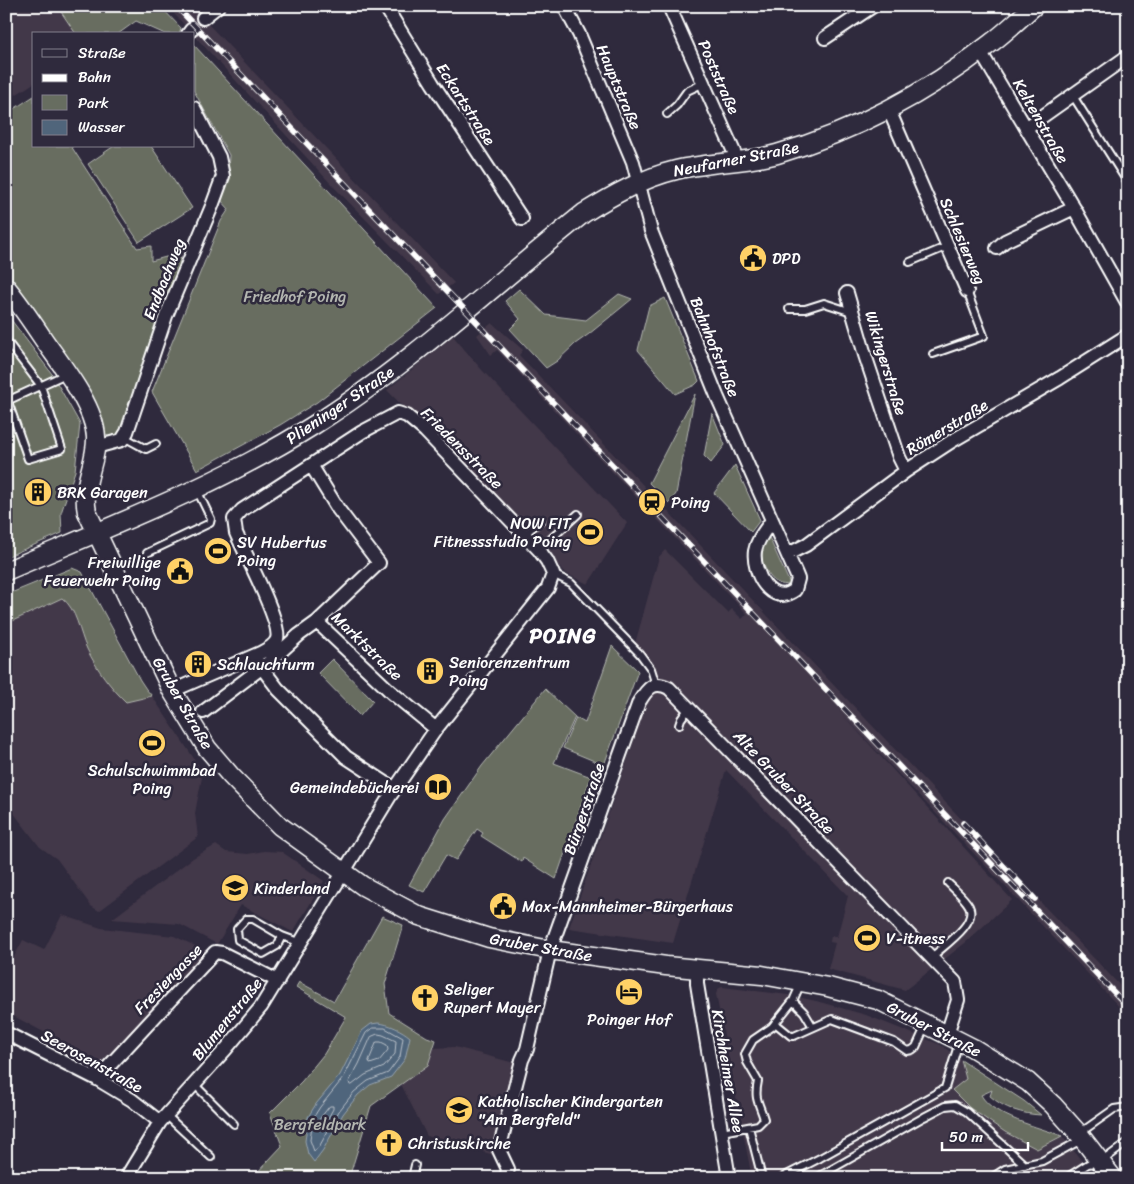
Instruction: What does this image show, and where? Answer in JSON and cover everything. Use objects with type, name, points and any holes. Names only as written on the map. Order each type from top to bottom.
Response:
[{"type":"street","points":[[203,18],[218,6]]},
{"type":"street","name":"Eckartstraße","points":[[385,6],[433,84],[522,219]]},
{"type":"street","name":"Hauptstraße","points":[[564,6],[579,34],[629,153],[638,182]]},
{"type":"street","name":"Poststraße","points":[[669,6],[705,83],[738,161]]},
{"type":"street","points":[[825,38],[873,6]]},
{"type":"street","name":"Neufarner Straße","points":[[638,182],[676,170],[774,154],[813,143],[889,110],[919,94],[980,51],[1026,9]]},
{"type":"street","name":"Keltenstraße","points":[[980,51],[1074,208],[1128,304]]},
{"type":"street","points":[[1026,128],[1128,56]]},
{"type":"street","name":"Endbachweg","points":[[124,437],[166,316],[223,176],[219,157],[195,110]]},
{"type":"street","name":"Schlesierweg","points":[[889,110],[967,291]]},
{"type":"street","name":"Plieninger Straße","points":[[6,571],[197,489],[278,447],[349,402],[402,362],[584,213],[638,182]]},
{"type":"street","name":"Bahnhofstraße","points":[[638,182],[651,231],[689,326],[736,440],[788,554],[796,574],[797,584],[795,590],[791,593],[778,595],[772,592],[765,586],[756,568],[754,558],[758,541],[772,520]]},
{"type":"street","points":[[997,248],[1005,241],[1074,208]]},
{"type":"street","name":"Wikingerstraße","points":[[848,293],[865,355],[906,471]]},
{"type":"street","name":"Gruber Straße","points":[[10,297],[68,373],[90,412],[94,423],[96,447],[85,494],[87,512],[172,690],[207,748],[231,776],[289,834],[363,886],[390,901],[419,916],[489,938],[550,950],[697,970],[762,975],[828,987],[878,1000],[960,1041],[1028,1082],[1080,1136],[1105,1170]]},
{"type":"street","name":"Römerstraße","points":[[788,554],[806,545],[906,471],[952,441],[1060,378],[1128,335]]},
{"type":"street","name":"Friedensstraße","points":[[172,690],[253,656],[270,648],[277,641],[278,632],[274,617],[236,533],[234,519],[242,510],[398,413],[407,416],[425,432],[525,534],[540,550],[553,574]]},
{"type":"street","points":[[96,447],[122,440],[124,437]]},
{"type":"street","name":"Marktstraße","points":[[312,465],[338,509],[380,563],[317,622],[391,692],[436,729]]},
{"type":"street","points":[[344,873],[395,789],[436,729],[548,588],[553,574]]},
{"type":"street","points":[[203,712],[317,622]]},
{"type":"street","points":[[253,656],[278,689],[346,757],[395,789]]},
{"type":"street","name":"Alte Gruber Straße","points":[[656,685],[662,684],[669,688],[955,982],[960,1041]]},
{"type":"street","name":"Bürgerstraße","points":[[506,1178],[508,1169],[499,1150],[522,1060],[527,1049],[550,950],[639,702],[645,692],[656,685]]},
{"type":"street","name":"Blumenstraße","points":[[126,1178],[163,1119],[261,1007],[344,873]]},
{"type":"street","name":"Fresiengasse","points":[[97,1079],[215,952],[222,952],[278,981]]},
{"type":"street","name":"Kirchheimer Allee","points":[[697,970],[697,984],[729,1178]]},
{"type":"street","name":"Seerosenstraße","points":[[6,1033],[97,1079],[163,1119]]},
{"type":"lane","points":[[667,114],[676,106],[687,91],[705,83]]},
{"type":"lane","points":[[1073,96],[1128,183]]},
{"type":"lane","points":[[910,262],[948,246]]},
{"type":"lane","name":"Schlesierweg","points":[[933,354],[984,336],[967,291]]},
{"type":"lane","points":[[789,309],[805,309],[824,303],[853,312]]},
{"type":"lane","points":[[6,340],[41,386],[62,449],[28,459],[8,398],[41,386],[68,373]]},
{"type":"lane","points":[[124,437],[146,449],[156,444]]},
{"type":"lane","points":[[147,553],[210,523],[197,489]]},
{"type":"lane","points":[[540,550],[578,514]]},
{"type":"lane","points":[[525,534],[541,520]]},
{"type":"lane","points":[[553,574],[571,583],[640,654],[651,669],[656,685]]},
{"type":"lane","points":[[679,724],[689,708]]},
{"type":"lane","points":[[932,957],[966,926],[970,919],[969,907],[948,883]]},
{"type":"lane","points":[[282,936],[277,946],[263,954],[238,940],[237,929],[246,919],[252,919],[282,936],[301,944]]},
{"type":"lane","points":[[722,1132],[758,1125],[764,1119],[756,1101],[758,1081],[747,1062],[745,1054],[752,1040],[772,1027],[793,1001],[801,982]]},
{"type":"lane","points":[[793,1001],[804,1012],[813,1027]]},
{"type":"lane","points":[[775,1023],[790,1036],[794,1036],[832,1019],[894,1042],[907,1051],[916,1047],[926,1024]]},
{"type":"lane","points":[[781,1178],[829,1154],[945,1088],[960,1041]]},
{"type":"lane","points":[[194,1084],[234,1124]]},
{"type":"lane","points":[[816,1178],[924,1117],[945,1106],[955,1105],[967,1112],[1025,1164]]},
{"type":"lane","points":[[991,1178],[1005,1169],[1042,1161],[1080,1136],[1114,1109],[1128,1107]]},
{"type":"lane","points":[[163,1119],[211,1157]]},
{"type":"lane","points":[[749,1127],[762,1178]]},
{"type":"lane","points":[[1066,1178],[1073,1176],[1088,1164],[1105,1170],[1128,1142]]},
{"type":"lane","points":[[412,1178],[415,1165]]},
{"type":"shaded area","points":[[6,6],[57,6],[75,32],[32,32],[32,84],[6,101]]},
{"type":"shaded area","points":[[167,6],[191,6],[454,283],[439,294],[332,185],[195,36],[195,32],[191,32]]},
{"type":"shaded area","points":[[492,323],[523,350],[519,355],[1128,994],[1128,1016],[838,710],[1012,900],[965,943],[905,990],[828,969],[835,943],[830,942],[831,936],[837,937],[848,896],[726,770],[673,943],[569,928],[648,700],[656,671],[635,644],[659,557],[665,550],[728,613],[732,609],[742,619],[747,614],[497,350],[491,355],[477,335]]},
{"type":"shaded area","points":[[453,336],[481,369],[627,523],[588,584],[565,573],[387,390]]},
{"type":"shaded area","points":[[72,568],[82,572],[145,689],[152,696],[203,772],[195,813],[198,837],[99,911],[91,906],[57,859],[40,847],[6,803],[6,595]]},
{"type":"shaded area","name":"Kinderland","points":[[216,845],[226,852],[248,854],[264,851],[282,852],[324,881],[293,932],[241,905],[217,944],[179,924],[112,919],[193,858]]},
{"type":"shaded area","points":[[62,915],[101,928],[174,936],[208,952],[104,1064],[6,1012],[6,972],[23,940],[44,950]]},
{"type":"shaded area","points":[[722,987],[788,995],[816,1001],[866,1015],[941,1045],[961,1060],[970,1108],[1005,1132],[1037,1149],[1062,1136],[1095,1178],[752,1178],[716,994],[718,989]]},
{"type":"shaded area","name":"Katholischer Kindergarten \"Am Bergfeld\"","points":[[455,1047],[514,1063],[494,1155],[427,1136],[401,1084],[428,1065],[434,1048]]},
{"type":"green space","points":[[57,6],[160,6],[181,28],[180,32],[161,32],[136,21],[121,32],[75,32]]},
{"type":"green space","name":"Friedhof Poing","points":[[195,46],[437,308],[317,402],[280,425],[197,470],[152,392],[221,221],[229,209],[220,199],[228,178],[229,155],[195,93]]},
{"type":"green space","points":[[32,97],[32,148],[72,148],[137,248],[151,246],[151,261],[181,253],[178,273],[125,428],[118,435],[109,437],[104,433],[6,275],[6,114]]},
{"type":"green space","points":[[111,148],[152,148],[192,208],[139,242],[88,164]]},
{"type":"green space","points":[[519,289],[546,315],[586,320],[619,294],[632,299],[546,368],[510,329],[520,319],[505,301]]},
{"type":"green space","points":[[665,298],[699,381],[695,385],[675,394],[638,350],[649,306]]},
{"type":"green space","points":[[6,313],[52,374],[80,424],[75,471],[61,513],[62,533],[6,557]]},
{"type":"green space","points":[[695,394],[676,494],[669,503],[649,483]]},
{"type":"green space","points":[[712,413],[725,445],[711,463],[704,456]]},
{"type":"green space","points":[[735,465],[760,520],[751,532],[714,493]]},
{"type":"green space","points":[[768,535],[790,584],[778,583],[773,580],[759,554]]},
{"type":"green space","points":[[72,568],[82,572],[140,680],[152,696],[126,702],[99,670],[84,642],[71,608],[62,598],[6,624],[6,595]]},
{"type":"green space","points":[[612,646],[638,671],[604,765],[563,748],[576,718],[585,723]]},
{"type":"green space","points":[[332,659],[373,701],[360,716],[318,673]]},
{"type":"green space","points":[[545,689],[575,717],[554,763],[591,777],[556,879],[523,858],[522,862],[481,836],[483,833],[477,829],[456,860],[446,855],[424,892],[409,885],[445,819],[482,766]]},
{"type":"green space","name":"Bergfeldpark","points":[[382,916],[403,925],[385,984],[389,1013],[427,1037],[436,1040],[428,1065],[371,1106],[349,1178],[252,1178],[282,1146],[270,1113],[302,1081],[324,1054],[346,1017],[296,987],[299,982],[334,1001]]},
{"type":"green space","points":[[961,1060],[1024,1101],[1041,1115],[1020,1112],[996,1101],[990,1096],[992,1090],[981,1095],[987,1103],[1017,1120],[1062,1136],[1037,1149],[1005,1132],[970,1108],[952,1090],[966,1079]]},
{"type":"water","points":[[378,1023],[395,1028],[410,1037],[405,1059],[391,1077],[370,1085],[358,1095],[343,1114],[314,1162],[308,1154],[305,1141],[308,1117],[316,1104],[340,1075],[362,1031],[371,1024]]},
{"type":"railway","points":[[176,6],[1128,1007]]},
{"type":"railway","points":[[963,823],[1035,899]]},
{"type":"place","name":"DPD","points":[[753,258]]},
{"type":"place","name":"BRK Garagen","points":[[38,492]]},
{"type":"place","name":"Poing","points":[[652,502]]},
{"type":"place","name":"NOW FIT Fitnessstudio Poing","points":[[590,532]]},
{"type":"place","name":"SV Hubertus Poing","points":[[218,551]]},
{"type":"place","name":"Freiwillige Feuerwehr Poing","points":[[180,571]]},
{"type":"place","name":"Schlauchturm","points":[[198,664]]},
{"type":"place","name":"Seniorenzentrum Poing","points":[[430,671]]},
{"type":"place","name":"Schulschwimmbad Poing","points":[[152,743]]},
{"type":"place","name":"Gemeindebücherei","points":[[438,787]]},
{"type":"place","name":"Kinderland","points":[[235,888]]},
{"type":"place","name":"Max-Mannheimer-Bürgerhaus","points":[[503,906]]},
{"type":"place","name":"V-itness","points":[[867,938]]},
{"type":"place","name":"Poinger Hof","points":[[629,992]]},
{"type":"place","name":"Seliger Rupert Mayer","points":[[425,998]]},
{"type":"place","name":"Katholischer Kindergarten \"Am Bergfeld\"","points":[[459,1110]]},
{"type":"place","name":"Christuskirche","points":[[389,1143]]},
{"type":"district","name":"POING","points":[[563,636]]}]
